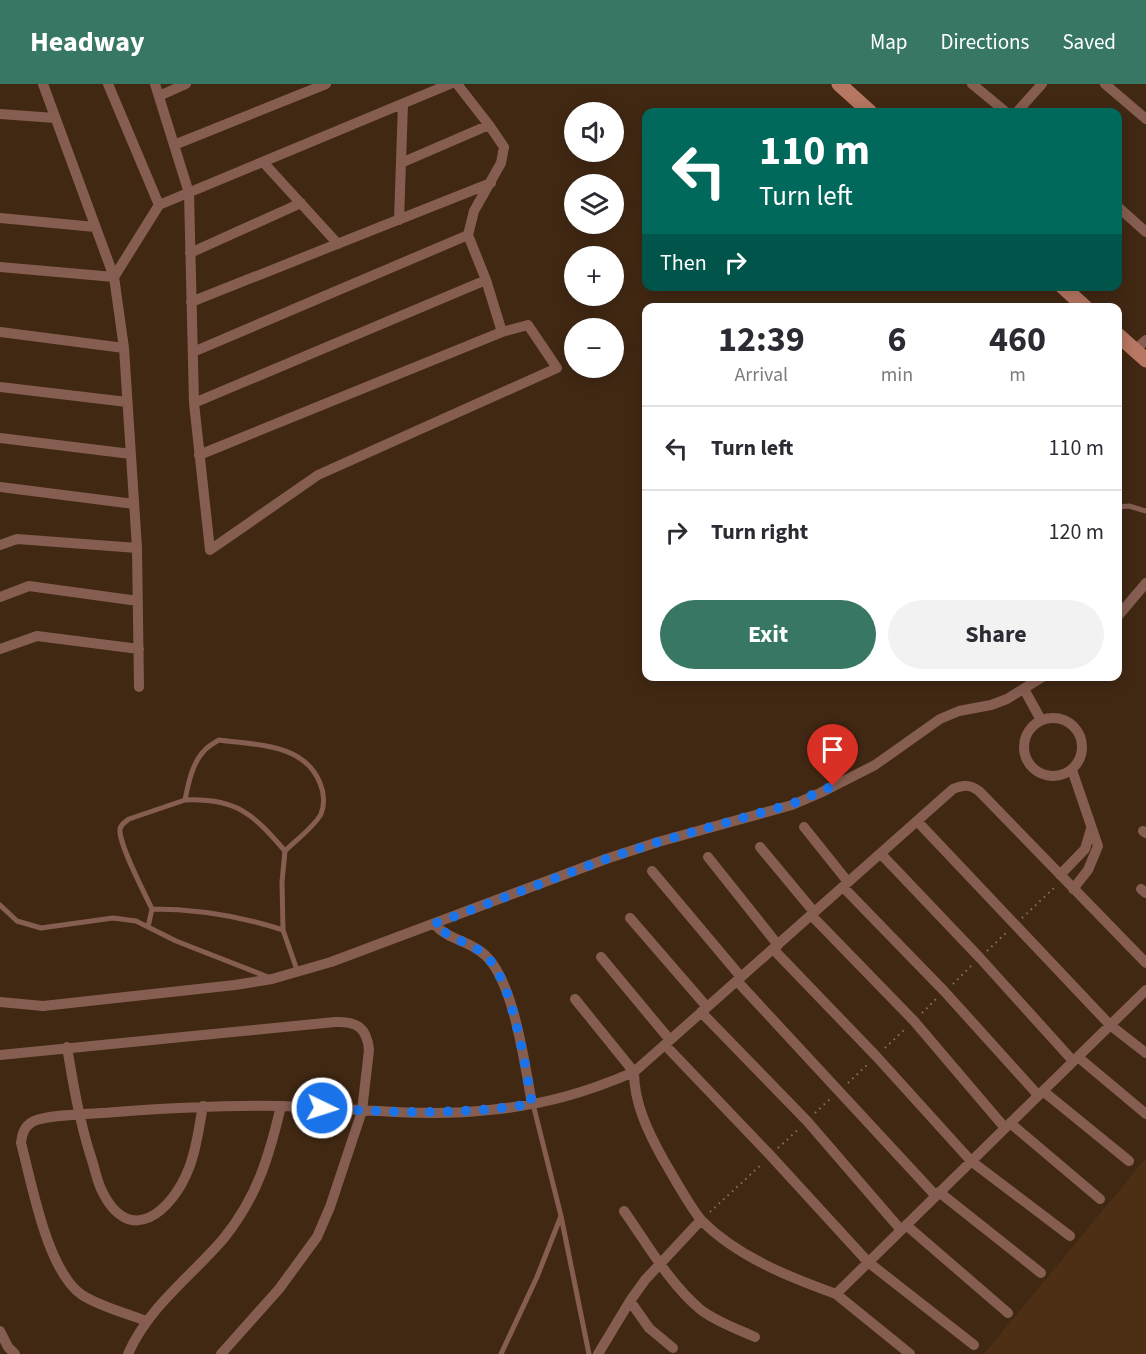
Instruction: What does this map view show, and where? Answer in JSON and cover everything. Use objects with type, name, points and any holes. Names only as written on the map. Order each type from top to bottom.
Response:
[{"type":"main road","points":[[839,84],[866,108]]},
{"type":"main road","points":[[1067,291],[1081,303]]},
{"type":"main road","points":[[1122,338],[1142,350]]},
{"type":"street","points":[[43,84],[114,277],[124,348],[137,548],[139,687]]},
{"type":"street","points":[[108,84],[159,205]]},
{"type":"street","points":[[155,84],[189,193],[194,402],[199,455],[210,550],[318,475],[557,368],[528,325],[502,332],[199,455]]},
{"type":"street","points":[[159,96],[186,84]]},
{"type":"street","points":[[174,145],[326,84]]},
{"type":"street","points":[[114,277],[159,205],[450,84]]},
{"type":"street","points":[[457,84],[504,147],[501,163],[474,211],[468,235],[486,280],[502,332]]},
{"type":"street","points":[[972,84],[1001,108]]},
{"type":"street","points":[[1021,108],[1042,84]]},
{"type":"street","points":[[1105,84],[1146,119]]},
{"type":"street","points":[[399,220],[403,104]]},
{"type":"street","points":[[0,114],[55,118]]},
{"type":"street","points":[[401,163],[489,125]]},
{"type":"street","points":[[263,162],[338,244]]},
{"type":"street","points":[[191,302],[491,183]]},
{"type":"street","points":[[190,253],[301,203]]},
{"type":"street","points":[[1122,211],[1146,232]]},
{"type":"street","points":[[0,218],[95,227]]},
{"type":"street","points":[[193,352],[468,235]]},
{"type":"street","points":[[0,267],[114,277]]},
{"type":"street","points":[[194,402],[486,280]]},
{"type":"street","points":[[0,332],[124,348]]},
{"type":"street","points":[[0,387],[127,402]]},
{"type":"street","points":[[0,438],[131,454]]},
{"type":"street","points":[[0,486],[134,504]]},
{"type":"street","points":[[0,545],[17,539],[137,548]]},
{"type":"street","points":[[1122,611],[1146,583]]},
{"type":"street","points":[[0,597],[30,586],[138,601]]},
{"type":"street","points":[[0,649],[37,636],[139,649]]},
{"type":"street","points":[[0,1002],[43,1006],[272,979],[371,948],[606,859],[801,801],[875,765],[940,719],[959,711],[991,705],[1036,681]]},
{"type":"street","points":[[1024,689],[1041,720]]},
{"type":"street","points":[[1053,718],[1064,720],[1078,732],[1082,748],[1080,759],[1072,770],[1057,776],[1045,775],[1029,763],[1024,752],[1024,741],[1029,730],[1041,720],[1053,718]]},
{"type":"street","points":[[1072,770],[1098,846],[1086,875],[1073,889]]},
{"type":"street","points":[[147,1321],[81,1294],[68,1280],[56,1260],[46,1236],[21,1143],[22,1134],[34,1121],[78,1115],[203,1106],[281,1106],[442,1113],[489,1111],[571,1096],[593,1089],[634,1072],[953,789],[970,785],[979,791],[1146,963]]},
{"type":"street","points":[[918,821],[1110,1025],[1146,1053]]},
{"type":"street","points":[[804,827],[845,885],[1040,1093],[1129,1161]]},
{"type":"street","points":[[1060,875],[1085,849],[1091,829]]},
{"type":"street","points":[[760,848],[813,914],[914,1020],[1008,1125],[1100,1199]]},
{"type":"street","points":[[881,854],[1075,1059],[1146,1114]]},
{"type":"street","points":[[708,857],[775,947],[971,1161],[1070,1236]]},
{"type":"street","points":[[652,871],[739,979],[938,1194],[1041,1273]]},
{"type":"street","points":[[630,918],[704,1010],[904,1227],[1008,1313]]},
{"type":"street","points":[[434,924],[443,933],[474,947],[486,956],[494,967],[511,1006],[532,1104]]},
{"type":"street","points":[[601,957],[667,1042],[868,1262],[974,1345]]},
{"type":"street","points":[[836,1294],[1146,990]]},
{"type":"street","points":[[574,999],[634,1072],[642,1116],[653,1141],[701,1220],[754,1258],[798,1280],[836,1294],[910,1354]]},
{"type":"street","points":[[0,1055],[349,1021],[356,1024],[368,1040],[369,1050],[362,1111],[330,1207],[317,1237],[279,1289],[221,1354]]},
{"type":"street","points":[[67,1047],[78,1115],[101,1189],[112,1206],[123,1217],[135,1222],[148,1219],[162,1208],[176,1191],[189,1169],[203,1106]]},
{"type":"street","points":[[128,1354],[135,1338],[147,1321],[222,1240],[253,1197],[272,1143],[281,1106]]},
{"type":"street","points":[[624,1210],[672,1281],[702,1311],[755,1337]]},
{"type":"street","points":[[598,1354],[630,1301],[701,1220]]},
{"type":"street","points":[[630,1301],[649,1328],[673,1348]]},
{"type":"street","points":[[0,1331],[8,1347],[15,1354]]},
{"type":"lane","points":[[1122,507],[1129,506],[1146,511]]},
{"type":"lane","points":[[185,800],[188,784],[197,763],[204,751],[219,740],[276,747],[302,758],[316,773],[322,788],[324,804],[320,816],[285,851],[282,882],[283,930],[297,970]]},
{"type":"lane","points":[[148,927],[152,909],[119,831],[122,824],[129,819],[185,800],[207,799],[231,805],[260,822],[285,851]]},
{"type":"lane","points":[[0,905],[17,921],[41,928],[113,918],[135,921],[176,941],[272,979]]},
{"type":"lane","points":[[152,909],[186,909],[248,919],[283,930]]},
{"type":"lane","points":[[532,1104],[561,1216],[589,1354]]},
{"type":"lane","points":[[501,1354],[537,1277],[561,1216]]},
{"type":"path","points":[[701,1220],[914,1020]]},
{"type":"shaded area","points":[[1146,1158],[1146,1354],[984,1354]]},
{"type":"route","points":[[322,1108],[442,1113],[489,1111],[532,1104],[511,1006],[494,967],[486,956],[474,947],[453,939],[434,924],[606,859],[792,804],[833,786]]}]
